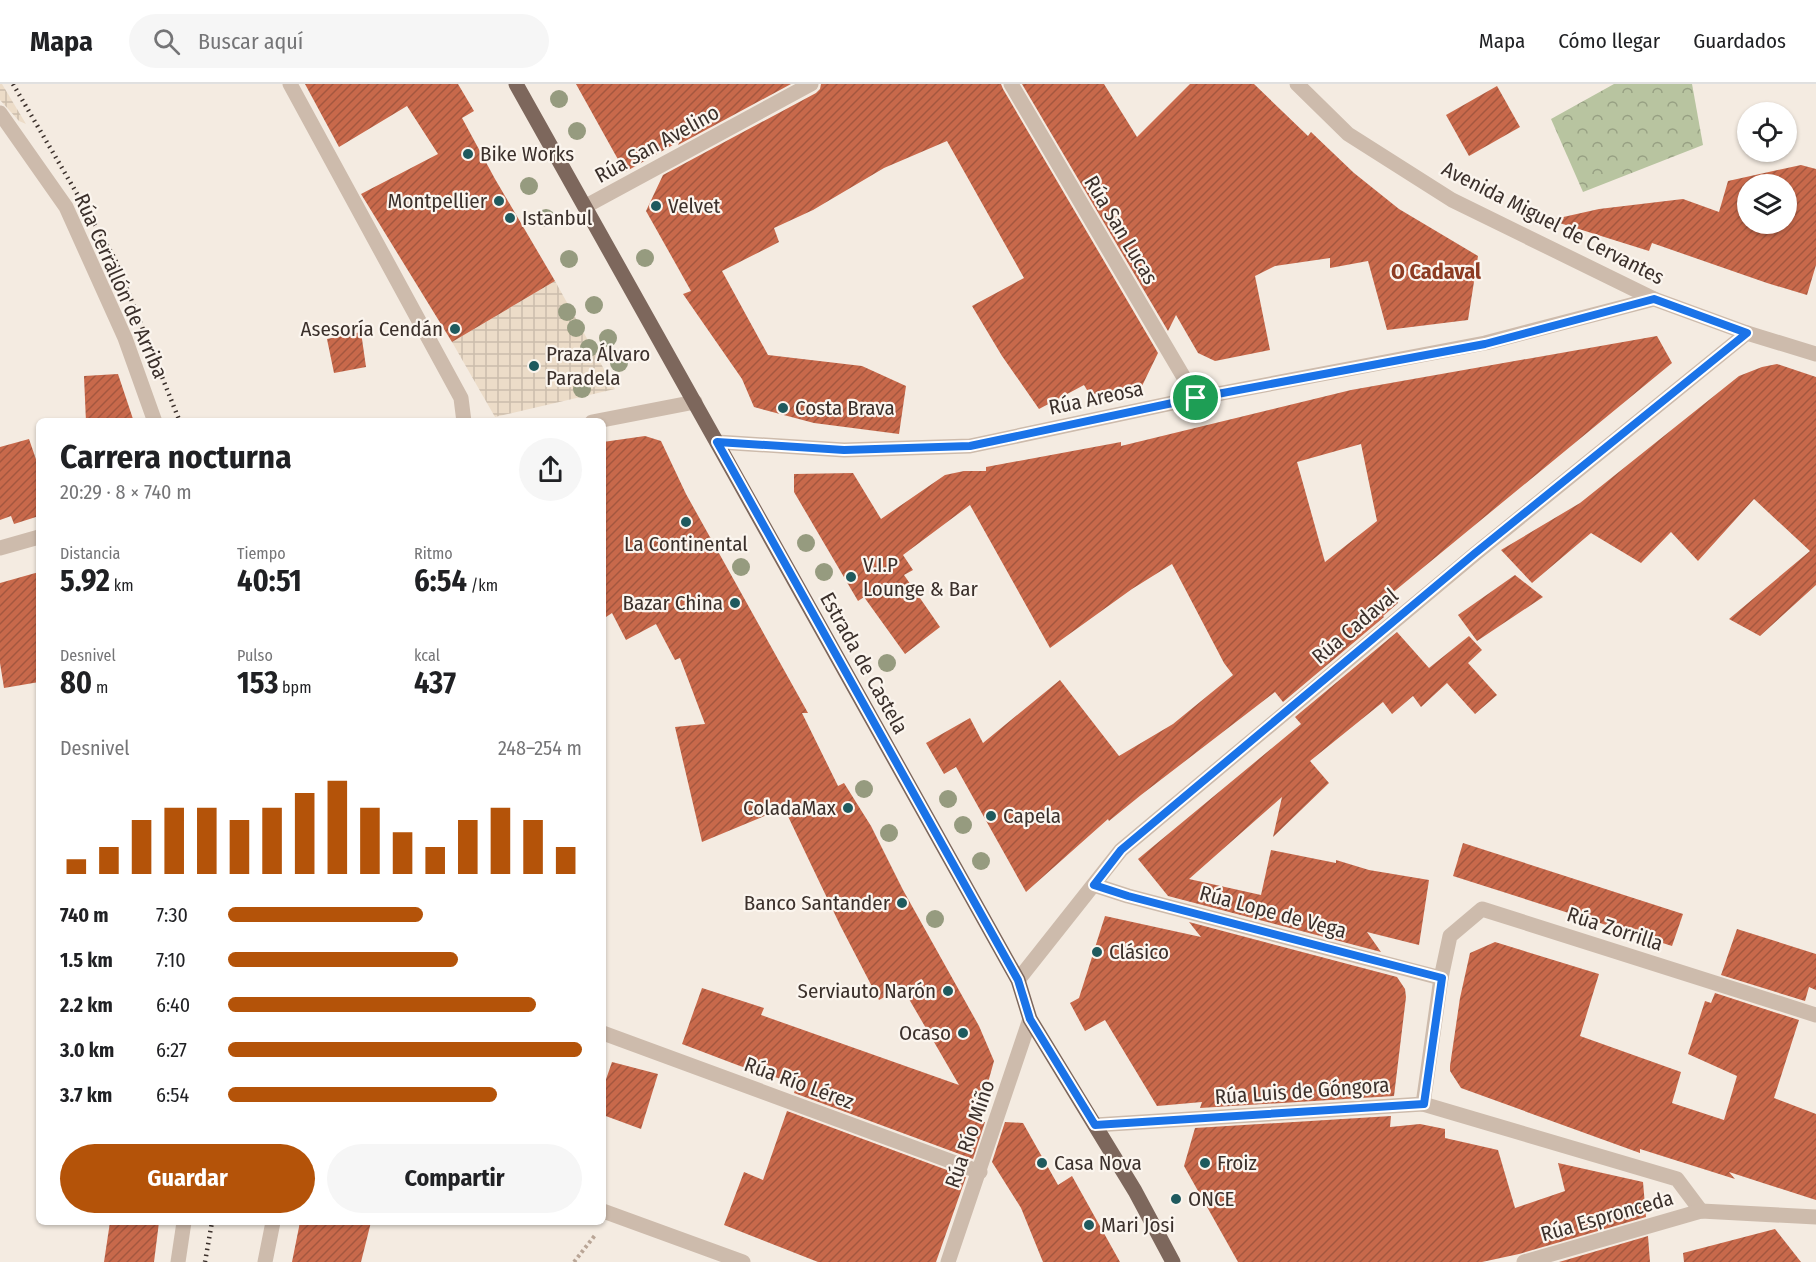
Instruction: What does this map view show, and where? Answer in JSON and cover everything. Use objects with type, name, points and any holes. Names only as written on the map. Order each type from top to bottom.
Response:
[{"type":"main road","name":"Estrada de Castela","points":[[516,84],[1018,980],[1030,1019],[1135,1191],[1173,1262]]},
{"type":"street","points":[[290,84],[461,398],[464,418]]},
{"type":"street","name":"Rúa San Avelino","points":[[586,206],[811,84]]},
{"type":"street","name":"Rúa San Lucas","points":[[1011,84],[1196,398]]},
{"type":"street","name":"Avenida Miguel de Cervantes","points":[[1297,84],[1348,134],[1452,200],[1654,299],[1747,333],[1816,354]]},
{"type":"street","name":"Rúa Cerrallón de Arriba","points":[[0,113],[66,207],[125,338],[154,418]]},
{"type":"street","name":"Rúa Areosa","points":[[717,442],[844,450],[970,446],[1196,398],[1485,344],[1654,299]]},
{"type":"street","name":"Rúa Cadaval","points":[[1018,980],[1121,850],[1474,554],[1747,333]]},
{"type":"street","points":[[606,419],[695,402]]},
{"type":"street","points":[[0,548],[36,538]]},
{"type":"street","name":"Rúa Lope de Vega","points":[[1094,885],[1128,896],[1442,978]]},
{"type":"street","name":"Rúa Zorrilla","points":[[1442,978],[1450,936],[1482,909],[1816,1015]]},
{"type":"street","points":[[1424,1104],[1442,978]]},
{"type":"street","name":"Rúa Río Miño","points":[[948,1262],[1030,1019]]},
{"type":"street","name":"Rúa Río Lérez","points":[[606,1034],[980,1172]]},
{"type":"street","name":"Rúa Luis de Góngora","points":[[1095,1125],[1424,1104],[1677,1179],[1701,1211]]},
{"type":"street","name":"Rúa Espronceda","points":[[1524,1262],[1701,1211],[1816,1217]]},
{"type":"street","points":[[607,1213],[743,1262]]},
{"type":"street","points":[[178,1262],[184,1225]]},
{"type":"street","points":[[265,1262],[272,1225]]},
{"type":"path","points":[[574,1262],[587,1247],[600,1225]]},
{"type":"green space","points":[[1614,84],[1692,84],[1703,145],[1583,192],[1551,119]]},
{"type":"shaded area","points":[[0,84],[26,124],[19,121],[0,100]]},
{"type":"shaded area","name":"Praza Álvaro Paradela","points":[[555,281],[615,389],[495,417],[452,342]]},
{"type":"building","points":[[305,84],[458,84],[474,111],[462,118],[555,281],[452,342],[361,194],[438,154],[407,106],[339,147]]},
{"type":"building","points":[[576,84],[791,84],[625,172]]},
{"type":"building","points":[[821,84],[1001,84],[1158,353],[1142,386],[1090,395],[1084,385],[1039,409],[1002,356],[972,306],[1024,278],[947,141],[884,168],[813,210],[774,228],[779,242],[722,271],[768,355],[862,366],[906,386],[899,434],[814,423],[754,407],[742,379],[683,294],[691,291],[646,211],[663,175],[816,93]]},
{"type":"building","points":[[1022,84],[1104,84],[1137,137],[1190,84],[1254,84],[1308,136],[1311,132],[1354,173],[1399,209],[1478,256],[1468,320],[1387,330],[1368,261],[1330,268],[1330,258],[1275,266],[1255,276],[1270,350],[1215,361],[1198,353],[1176,315],[1168,331]]},
{"type":"building","points":[[1497,86],[1520,127],[1469,156],[1446,115]]},
{"type":"building","points":[[1801,165],[1816,169],[1816,265],[1807,295],[1652,243],[1649,251],[1550,220],[1599,209],[1683,199],[1719,212],[1728,181],[1737,179],[1737,234],[1797,234],[1797,174],[1760,174]]},
{"type":"building","points":[[361,332],[366,367],[334,373],[327,339]]},
{"type":"building","points":[[1657,336],[1672,363],[1391,594],[1398,603],[1384,617],[1283,702],[1275,692],[1109,821],[1108,819],[1026,892],[956,767],[944,774],[926,743],[970,718],[983,743],[1060,680],[1119,756],[1173,724],[1233,675],[1224,663],[1172,564],[1132,589],[1050,648],[970,505],[903,555],[913,570],[904,575],[940,627],[905,654],[864,597],[858,601],[794,492],[794,474],[853,473],[881,519],[945,475],[964,471],[986,471],[986,467],[1121,442],[1121,446],[1351,390]],"holes":[[[1361,444],[1377,521],[1325,562],[1297,462]]]},
{"type":"building","points":[[1777,364],[1816,377],[1816,585],[1760,636],[1729,619],[1810,551],[1754,499],[1698,561],[1671,532],[1641,563],[1591,533],[1532,583],[1501,550],[1580,503],[1739,376]]},
{"type":"building","points":[[118,374],[133,418],[86,418],[84,376]]},
{"type":"building","points":[[645,436],[661,441],[686,494],[808,713],[802,713],[838,786],[844,783],[871,826],[903,890],[979,1026],[994,1061],[977,1122],[985,1122],[973,1159],[794,1093],[797,1084],[682,1044],[702,988],[764,1008],[761,1015],[959,1085],[902,987],[879,1000],[784,808],[702,842],[675,727],[705,724],[680,658],[675,660],[656,624],[626,640],[612,613],[606,617],[606,442]]},
{"type":"building","points":[[29,439],[36,459],[36,517],[14,524],[11,516],[0,520],[0,447]]},
{"type":"building","points":[[36,573],[36,683],[4,688],[0,663],[0,583]]},
{"type":"building","points":[[1515,575],[1543,597],[1477,641],[1458,615]]},
{"type":"building","points":[[1397,632],[1429,668],[1469,636],[1482,650],[1468,663],[1497,695],[1475,714],[1447,683],[1421,707],[1413,696],[1392,714],[1383,702],[1310,761],[1329,783],[1273,837],[1282,797],[1189,879],[1261,895],[1271,850],[1336,863],[1336,860],[1369,870],[1429,880],[1419,945],[1367,932],[1381,952],[1168,896],[1138,859],[1301,724],[1295,717]]},
{"type":"building","points":[[1463,843],[1683,914],[1672,946],[1453,876]]},
{"type":"building","points":[[1105,916],[1201,937],[1189,922],[1397,977],[1405,989],[1406,997],[1394,1096],[1200,1108],[1202,1102],[1157,1106],[1105,1020],[1085,1031],[1070,1003],[1079,998]]},
{"type":"building","points":[[1737,929],[1816,954],[1816,990],[1809,987],[1805,1001],[1721,975]]},
{"type":"building","points":[[1495,942],[1599,974],[1580,1036],[1681,1072],[1672,1103],[1724,1120],[1737,1076],[1688,1054],[1705,1001],[1711,1003],[1715,993],[1799,1020],[1774,1098],[1816,1114],[1816,1200],[1729,1172],[1735,1179],[1640,1149],[1640,1153],[1461,1088],[1450,1071],[1450,1066],[1460,998],[1470,953]]},
{"type":"building","points":[[612,1062],[658,1074],[641,1129],[606,1116],[606,1079]]},
{"type":"building","points":[[787,1111],[966,1177],[936,1262],[818,1262],[724,1225],[744,1172],[763,1180]]},
{"type":"building","points":[[1391,1116],[1390,1127],[1420,1124],[1445,1129],[1445,1138],[1498,1150],[1515,1208],[1565,1191],[1558,1163],[1643,1182],[1646,1217],[1519,1254],[1482,1262],[1238,1262],[1184,1166],[1195,1128]]},
{"type":"building","points":[[1005,1122],[1023,1123],[1058,1185],[1072,1176],[1120,1262],[1043,1262],[1021,1208],[992,1162]]},
{"type":"building","points":[[110,1225],[159,1225],[154,1262],[104,1262]]},
{"type":"building","points":[[299,1225],[370,1225],[361,1262],[292,1262]]},
{"type":"building","points":[[1775,1229],[1801,1262],[1684,1262],[1683,1253]]},
{"type":"building","points":[[1648,1236],[1650,1262],[1559,1262]]},
{"type":"railway","points":[[13,84],[115,259],[178,418]]},
{"type":"railway","points":[[205,1262],[211,1225]]},
{"type":"place","name":"Bike Works","points":[[468,154]]},
{"type":"place","name":"Montpellier","points":[[499,201]]},
{"type":"place","name":"Velvet","points":[[656,206]]},
{"type":"place","name":"Istanbul","points":[[510,218]]},
{"type":"place","name":"Asesoría Cendán","points":[[455,329]]},
{"type":"place","name":"Praza Álvaro Paradela","points":[[534,366]]},
{"type":"place","name":"Costa Brava","points":[[783,408]]},
{"type":"place","name":"La Continental","points":[[686,522]]},
{"type":"place","name":"V.I.P Lounge & Bar","points":[[851,577]]},
{"type":"place","name":"Bazar China","points":[[735,603]]},
{"type":"place","name":"ColadaMax","points":[[848,808]]},
{"type":"place","name":"Capela","points":[[991,816]]},
{"type":"place","name":"Banco Santander","points":[[902,903]]},
{"type":"place","name":"Clásico","points":[[1097,952]]},
{"type":"place","name":"Serviauto Narón","points":[[948,991]]},
{"type":"place","name":"Ocaso","points":[[963,1033]]},
{"type":"place","name":"Casa Nova","points":[[1042,1163]]},
{"type":"place","name":"Froiz","points":[[1205,1163]]},
{"type":"place","name":"ONCE","points":[[1176,1199]]},
{"type":"place","name":"Mari Josi","points":[[1089,1225]]},
{"type":"district","name":"O Cadaval","points":[[1436,271]]},
{"type":"route","points":[[1654,299],[1747,333],[1474,554],[1121,850],[1094,885],[1128,896],[1442,978],[1424,1104],[1095,1125],[1030,1019],[1018,980],[717,442],[844,450],[970,446],[1196,398],[1485,344],[1654,299]]}]
